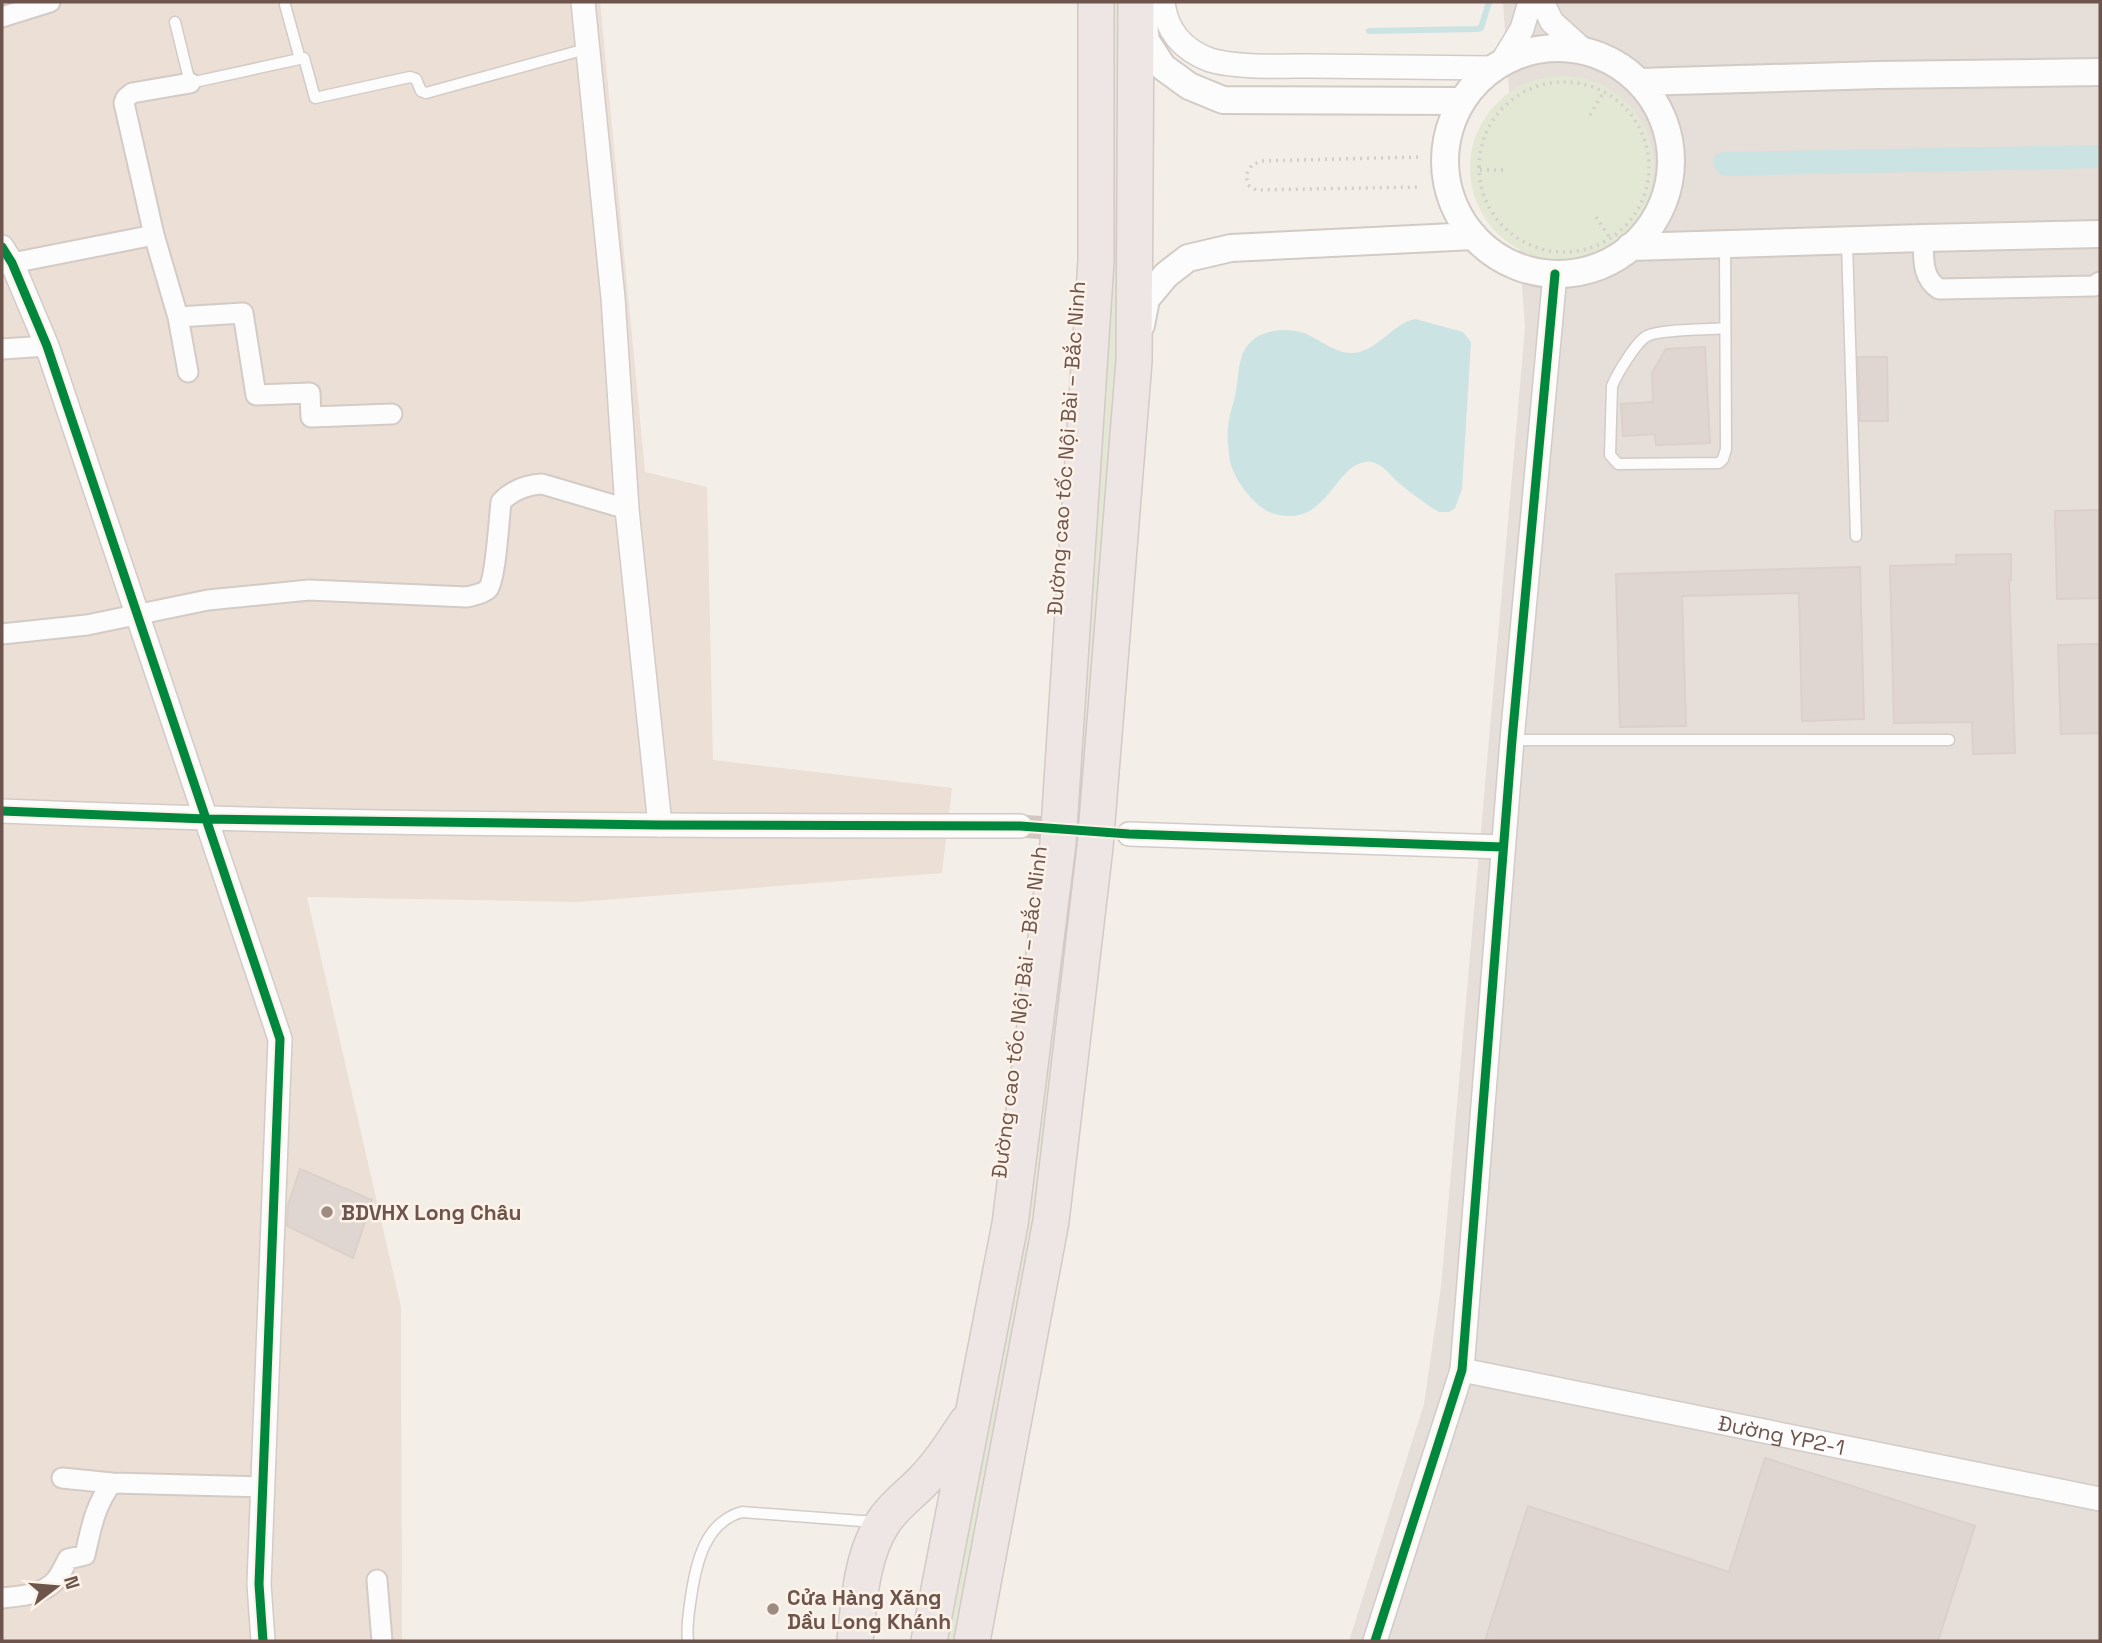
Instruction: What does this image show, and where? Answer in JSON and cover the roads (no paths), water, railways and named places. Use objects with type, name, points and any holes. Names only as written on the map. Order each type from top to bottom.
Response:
[{"type":"highway","name":"Đường cao tốc Nội Bài – Bắc Ninh","points":[[929,1641],[1010,1224],[1058,843],[1096,261],[1096,2]]},
{"type":"highway","points":[[972,1641],[1052,1208],[1095,847],[1134,361],[1136,2]]},
{"type":"highway","points":[[855,1641],[860,1592],[873,1541],[894,1508],[939,1464],[975,1410]]},
{"type":"main road","points":[[1141,2],[1146,41],[1163,67],[1189,86],[1223,100],[1462,101]]},
{"type":"main road","points":[[1542,48],[1583,50],[1613,62],[1639,82],[1654,102],[1668,138],[1670,167],[1665,196],[1647,230],[1620,243],[1598,266],[1555,274],[1528,270],[1492,253],[1474,236],[1459,216],[1452,201],[1445,169],[1452,120],[1474,85],[1497,65],[1528,51],[1542,48]]},
{"type":"main road","points":[[1639,82],[2100,72]]},
{"type":"main road","points":[[1620,243],[1725,245],[2100,234]]},
{"type":"main road","points":[[1134,361],[1146,299],[1166,275],[1188,258],[1231,248],[1474,236]]},
{"type":"street","points":[[2,17],[50,2]]},
{"type":"street","points":[[583,2],[613,298],[628,509],[660,825]]},
{"type":"street","points":[[1163,2],[1168,24],[1185,47],[1212,61],[1255,66],[1497,65],[1522,29],[1530,2]]},
{"type":"street","points":[[1542,2],[1552,22],[1583,50]]},
{"type":"street","points":[[188,372],[178,317],[154,235],[124,103],[132,93],[190,83]]},
{"type":"street","points":[[154,235],[5,258],[47,346],[280,1039],[259,1584],[262,1641]]},
{"type":"street","points":[[1923,238],[1924,271],[1931,284],[1940,289],[2094,286],[2100,282]]},
{"type":"street","points":[[1375,1641],[1462,1370],[1511,740],[1555,274]]},
{"type":"street","points":[[178,317],[243,313],[256,395],[310,393],[311,417],[392,414]]},
{"type":"street","points":[[2,349],[47,346]]},
{"type":"street","points":[[2,634],[56,630],[208,600],[309,590],[467,597],[488,589],[492,577],[501,502],[508,494],[530,485],[542,484],[628,509]]},
{"type":"street","points":[[2,811],[206,819],[1020,827]]},
{"type":"street","points":[[1129,834],[1503,847]]},
{"type":"street","name":"Đường YP2-1","points":[[1462,1370],[2100,1499]]},
{"type":"street","points":[[62,1478],[112,1483],[263,1487]]},
{"type":"street","points":[[2,1598],[27,1595],[46,1588],[59,1576],[67,1560],[85,1555],[96,1509],[112,1483]]},
{"type":"street","points":[[377,1580],[382,1641]]},
{"type":"lane","points":[[285,5],[300,59]]},
{"type":"lane","points":[[175,22],[190,83],[304,58],[315,98],[414,77],[421,92],[426,93],[586,49]]},
{"type":"lane","points":[[1847,240],[1856,536]]},
{"type":"lane","points":[[1725,245],[1726,449],[1723,459],[1719,463],[1614,462],[1610,455],[1612,386],[1639,344],[1646,337],[1657,333],[1725,328]]},
{"type":"lane","points":[[1511,740],[1949,740]]},
{"type":"lane","points":[[688,1641],[687,1629],[695,1567],[710,1534],[729,1515],[742,1512],[883,1522]]},
{"type":"water","points":[[2100,145],[2100,168],[1724,176],[1715,169],[1714,164],[1714,157],[1722,152]]},
{"type":"water","points":[[1415,319],[1463,332],[1471,342],[1462,489],[1455,508],[1449,512],[1439,512],[1403,487],[1383,468],[1371,462],[1359,464],[1349,471],[1320,503],[1308,512],[1293,516],[1275,514],[1251,498],[1233,471],[1228,440],[1240,363],[1249,344],[1262,334],[1288,330],[1303,333],[1343,352],[1359,352]]},
{"type":"waterway","points":[[1369,31],[1477,29],[1481,28],[1489,2]]},
{"type":"tunnel","points":[[1020,826],[1129,834]]},
{"type":"place","name":"BDVHX Long Châu","points":[[327,1212]]},
{"type":"place","name":"Cửa Hàng Xăng Dầu Long Khánh","points":[[773,1609]]}]
